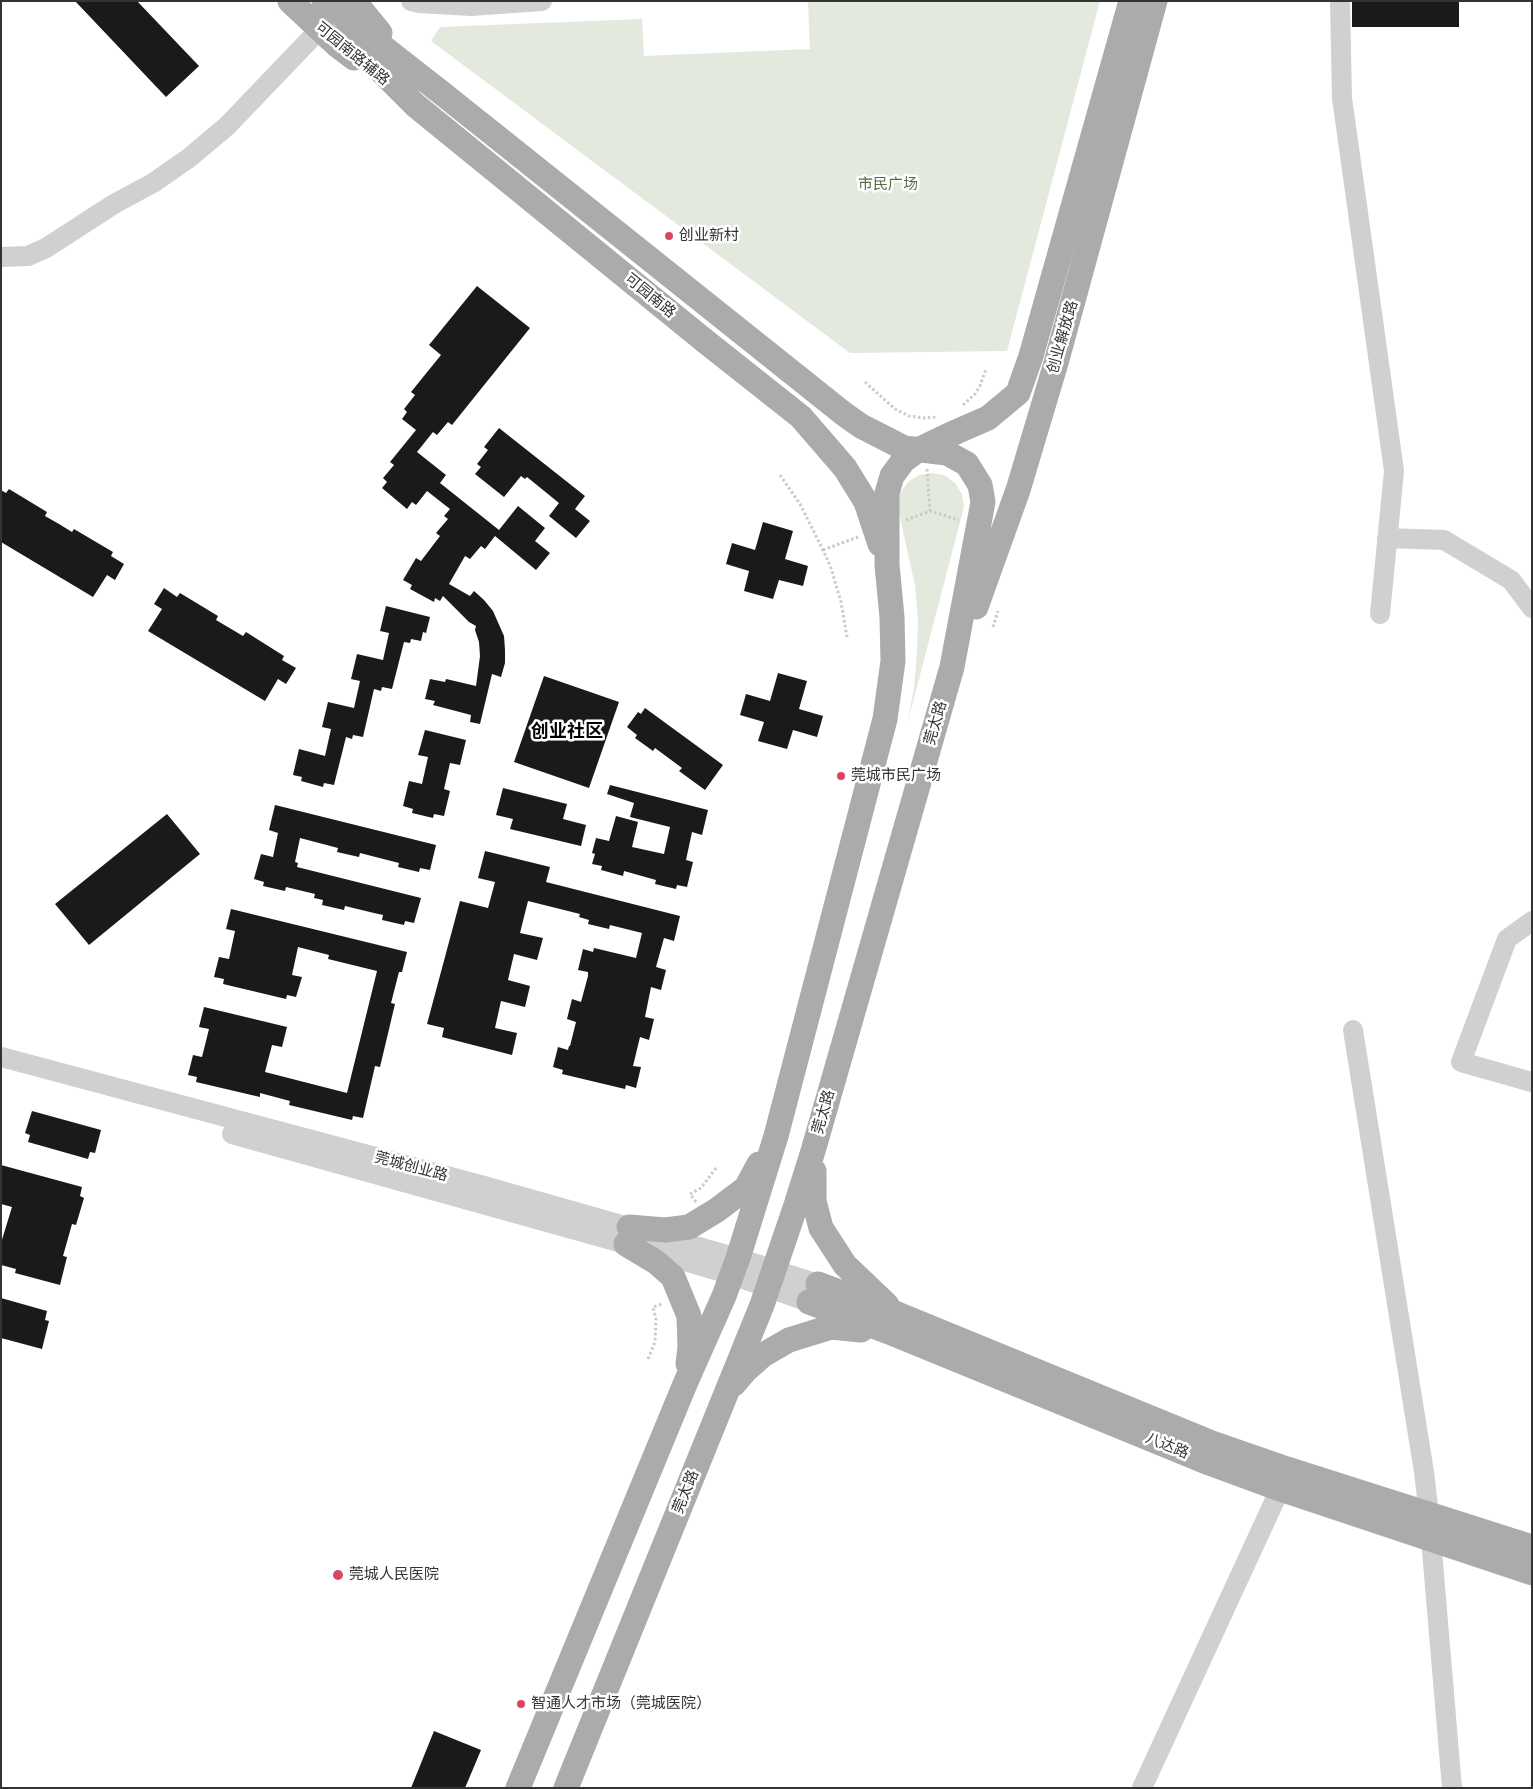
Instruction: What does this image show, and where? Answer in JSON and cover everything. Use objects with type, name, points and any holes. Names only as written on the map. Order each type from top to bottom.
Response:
[{"type":"main road","name":"可园南路辅路","points":[[290,1],[338,45],[415,105]]},
{"type":"main road","name":"可园南路","points":[[322,1],[443,94],[820,396],[861,426],[904,448],[918,450]]},
{"type":"main road","name":"可园南路","points":[[322,1],[341,29],[415,105],[697,335],[801,416],[845,468],[866,502],[887,565]]},
{"type":"main road","name":"可园南路辅路","points":[[354,1],[382,35],[443,94]]},
{"type":"main road","name":"创业解放路","points":[[887,565],[887,493],[892,476],[903,461],[945,426],[988,418],[1018,393],[1031,356],[1131,1]]},
{"type":"main road","name":"创业解放路","points":[[952,667],[1018,490],[1056,363],[1156,1]]},
{"type":"main road","points":[[861,426],[909,434],[945,426]]},
{"type":"main road","name":"莞太路","points":[[566,1788],[771,1279],[813,1151],[952,667],[983,502],[980,485],[967,464],[947,453],[918,450]]},
{"type":"main road","points":[[518,1788],[685,1384],[724,1296],[776,1136],[885,718],[893,661],[892,617],[887,565]]},
{"type":"main road","points":[[627,1235],[689,1227],[718,1210],[746,1188],[776,1136]]},
{"type":"main road","points":[[813,1151],[814,1201],[821,1228],[845,1265],[892,1323]]},
{"type":"main road","points":[[627,1235],[673,1277],[689,1316],[690,1347],[685,1384]]},
{"type":"main road","name":"八达路","points":[[814,1293],[1212,1443],[1287,1469],[1532,1547]]},
{"type":"main road","points":[[724,1398],[745,1371],[763,1355],[789,1340],[831,1327],[892,1323]]},
{"type":"main road","name":"八达路","points":[[892,1323],[1204,1462],[1532,1573]]},
{"type":"street","points":[[411,1],[471,6],[542,1]]},
{"type":"street","points":[[1340,1],[1342,98],[1394,471],[1380,614]]},
{"type":"street","points":[[1,256],[28,256],[46,248],[114,204],[153,183],[189,158],[227,126],[320,29]]},
{"type":"street","points":[[1387,538],[1444,540],[1511,580],[1532,608]]},
{"type":"street","points":[[1532,921],[1507,939],[1460,1062],[1532,1082]]},
{"type":"street","points":[[1353,1030],[1429,1514]]},
{"type":"street","name":"莞城创业路","points":[[1,1057],[484,1186],[627,1235]]},
{"type":"street","name":"莞城创业路","points":[[1,1071],[627,1235],[814,1293]]},
{"type":"street","points":[[1142,1788],[1280,1489]]},
{"type":"street","points":[[1431,1539],[1452,1788]]},
{"type":"path","points":[[962,406],[975,394],[986,369]]},
{"type":"path","points":[[865,382],[895,409],[909,416],[924,418],[945,426]]},
{"type":"path","points":[[780,475],[800,504],[831,568],[841,602],[847,637]]},
{"type":"path","points":[[648,1359],[655,1342],[656,1320],[653,1308],[671,1300]]},
{"type":"green space","name":"市民广场","points":[[808,1],[1100,1],[1007,351],[850,353],[431,41],[440,27],[642,19],[644,56],[810,49]]},
{"type":"green space","points":[[931,473],[944,475],[955,483],[962,494],[964,507],[908,721],[914,687],[918,619],[915,585],[897,505],[900,493],[908,482],[919,475]]},
{"type":"building","points":[[75,1],[137,1],[199,66],[166,97]]},
{"type":"building","points":[[1352,1],[1459,1],[1459,27],[1352,27]]},
{"type":"building","points":[[477,286],[530,328],[452,425],[448,422],[437,435],[433,432],[417,452],[446,475],[440,483],[499,530],[518,506],[545,528],[535,541],[550,553],[536,570],[495,536],[485,549],[481,546],[470,559],[465,556],[449,584],[470,596],[474,591],[484,600],[493,611],[504,636],[505,663],[501,677],[492,674],[480,724],[470,722],[471,715],[433,705],[435,701],[425,699],[430,679],[445,682],[446,679],[476,686],[480,656],[479,642],[475,630],[476,626],[469,622],[443,596],[440,601],[435,598],[434,602],[410,589],[412,585],[403,580],[416,558],[421,561],[440,536],[436,533],[448,519],[444,516],[450,509],[427,491],[416,505],[412,502],[407,509],[382,488],[387,482],[383,478],[394,465],[390,462],[416,430],[402,419],[407,412],[404,409],[415,395],[411,392],[441,355],[429,345]]},
{"type":"building","points":[[499,428],[585,496],[575,509],[590,521],[576,538],[549,516],[559,503],[527,477],[525,479],[521,476],[504,497],[475,474],[481,467],[477,464],[488,450],[484,447]]},
{"type":"building","points":[[9,489],[47,512],[45,516],[72,532],[74,529],[113,552],[111,556],[124,564],[115,580],[107,575],[93,597],[1,542],[1,490],[6,493]]},
{"type":"building","points":[[763,522],[793,531],[785,559],[808,566],[803,586],[779,580],[773,599],[744,591],[749,571],[726,564],[732,543],[755,550]]},
{"type":"building","points":[[164,588],[177,597],[180,593],[218,616],[216,620],[243,636],[246,632],[284,656],[282,660],[296,668],[286,684],[278,679],[265,701],[148,631],[162,609],[154,604]]},
{"type":"building","points":[[386,606],[430,617],[426,633],[423,632],[421,641],[411,639],[410,643],[404,642],[392,689],[382,687],[381,691],[374,689],[363,737],[353,735],[352,739],[346,737],[334,785],[324,783],[323,787],[301,781],[302,777],[293,775],[299,749],[325,756],[331,729],[322,727],[328,702],[354,708],[360,681],[351,679],[357,654],[383,660],[389,633],[380,631]]},
{"type":"building","points":[[778,673],[807,681],[799,709],[823,716],[817,737],[793,730],[787,749],[758,741],[764,722],[740,715],[746,694],[770,701]]},
{"type":"building","points":[[544,676],[619,702],[589,788],[514,762]]},
{"type":"building","points":[[645,708],[723,765],[705,790],[679,771],[682,768],[655,748],[653,751],[635,738],[637,735],[627,727],[638,712],[641,714]]},
{"type":"building","points":[[425,730],[466,740],[460,765],[450,763],[444,789],[450,791],[444,816],[434,814],[433,818],[412,813],[413,809],[403,806],[409,781],[422,784],[428,757],[418,755]]},
{"type":"building","points":[[610,785],[708,810],[702,835],[692,832],[686,860],[693,862],[687,887],[677,885],[676,889],[655,884],[656,880],[624,871],[623,876],[601,870],[602,866],[592,864],[595,854],[592,853],[596,838],[609,841],[616,816],[638,822],[632,847],[664,854],[670,827],[630,817],[634,803],[607,794]]},
{"type":"building","points":[[503,788],[567,804],[563,819],[586,825],[581,846],[510,829],[513,819],[496,815]]},
{"type":"building","points":[[275,805],[436,845],[430,870],[420,868],[419,872],[398,867],[399,863],[360,853],[359,857],[337,852],[338,848],[300,838],[295,862],[298,863],[297,867],[421,898],[414,923],[405,921],[404,925],[382,920],[383,915],[345,906],[344,910],[322,905],[323,900],[314,898],[315,894],[286,887],[285,891],[263,886],[264,882],[254,879],[261,854],[273,857],[278,833],[269,830]]},
{"type":"building","points":[[167,814],[200,854],[89,945],[55,904]]},
{"type":"building","points":[[485,851],[550,867],[546,882],[680,916],[674,941],[664,938],[656,967],[666,970],[661,990],[651,987],[645,1017],[654,1019],[649,1040],[640,1037],[633,1066],[641,1067],[636,1088],[626,1085],[625,1089],[562,1074],[563,1070],[553,1067],[558,1047],[568,1050],[570,1046],[576,1022],[567,1019],[572,999],[581,1002],[588,976],[588,972],[578,970],[583,949],[593,952],[594,948],[636,958],[642,933],[610,925],[609,929],[588,924],[589,920],[579,917],[580,914],[528,901],[520,933],[543,938],[537,960],[514,954],[508,980],[530,986],[525,1007],[501,1001],[495,1028],[517,1033],[512,1055],[442,1037],[444,1028],[427,1024],[460,901],[488,908],[495,882],[478,878]]},
{"type":"building","points":[[231,909],[407,952],[402,972],[399,972],[391,1003],[395,1004],[380,1067],[375,1066],[363,1118],[353,1116],[352,1120],[289,1105],[290,1101],[260,1093],[260,1097],[196,1082],[197,1077],[188,1075],[193,1055],[202,1057],[209,1029],[199,1027],[204,1007],[287,1027],[282,1047],[272,1045],[265,1072],[347,1093],[377,971],[328,959],[329,955],[298,947],[292,975],[302,977],[296,997],[287,995],[286,999],[223,984],[224,979],[214,977],[219,957],[229,959],[235,931],[226,929]]},
{"type":"building","points":[[32,1111],[101,1130],[95,1153],[90,1152],[88,1159],[28,1142],[30,1135],[25,1133]]},
{"type":"building","points":[[1,1165],[82,1187],[80,1196],[84,1198],[76,1225],[72,1224],[63,1256],[67,1257],[60,1285],[15,1273],[16,1269],[1,1265],[1,1243],[12,1207],[1,1204]]},
{"type":"building","points":[[1,1298],[47,1311],[45,1320],[49,1321],[42,1349],[1,1338]]},
{"type":"building","points":[[434,1731],[481,1750],[465,1788],[411,1788]]},
{"type":"place","name":"创业新村","points":[[669,236]]},
{"type":"place","name":"莞城市民广场","points":[[841,776]]},
{"type":"place","name":"莞城人民医院","points":[[338,1575]]},
{"type":"place","name":"智通人才市场（莞城医院）","points":[[521,1704]]},
{"type":"district","name":"创业社区","points":[[567,732]]}]
